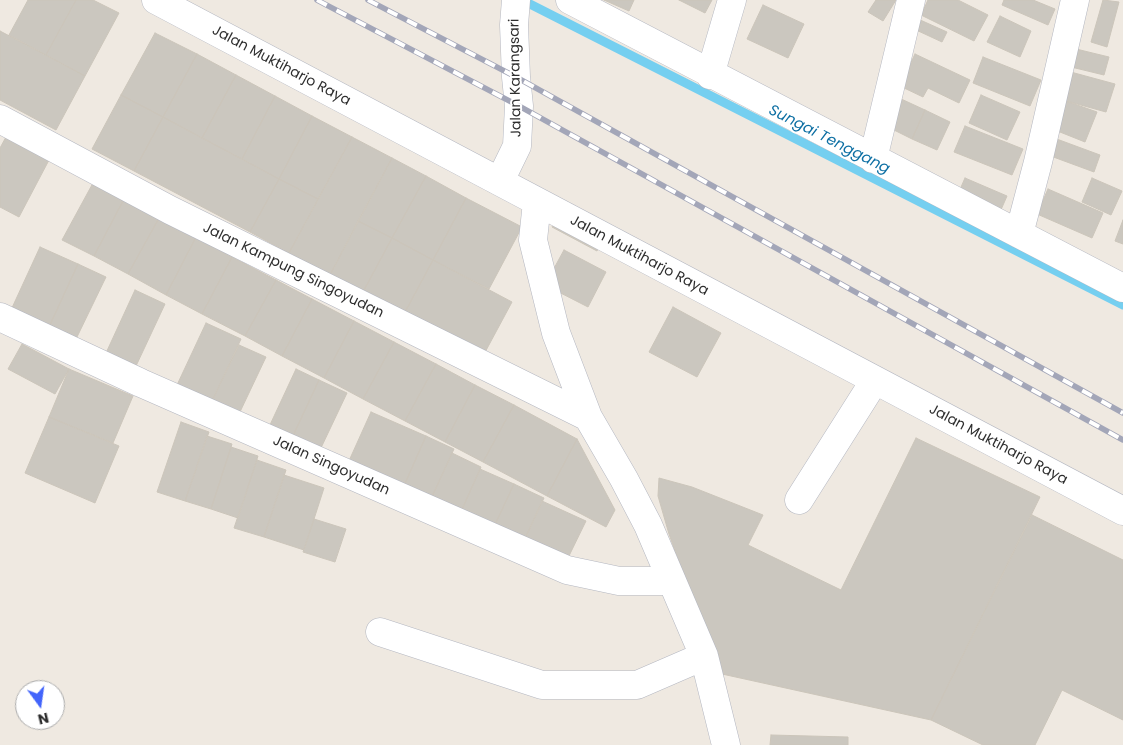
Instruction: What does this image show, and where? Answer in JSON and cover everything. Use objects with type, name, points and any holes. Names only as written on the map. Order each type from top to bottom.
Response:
[{"type":"street","name":"Jalan Muktiharjo Raya","points":[[156,0],[1123,511]]},
{"type":"street","points":[[570,0],[710,75],[1123,288]]},
{"type":"street","points":[[710,75],[732,0]]},
{"type":"street","points":[[873,159],[911,0]]},
{"type":"street","points":[[1018,234],[1038,162],[1075,0]]},
{"type":"street","name":"Jalan Karangsari","points":[[500,181],[518,146],[519,106],[516,77],[515,12]]},
{"type":"street","name":"Jalan Kampung Singoyudan","points":[[0,119],[170,210],[588,417]]},
{"type":"street","points":[[536,202],[533,240],[556,333],[588,417],[648,525],[704,656],[726,745]]},
{"type":"street","name":"Jalan Singoyudan","points":[[0,317],[141,383],[567,570],[619,581],[671,581]]},
{"type":"street","points":[[799,500],[875,380]]},
{"type":"street","points":[[380,632],[542,685],[637,685],[704,656]]},
{"type":"building","points":[[28,0],[76,0],[46,55],[9,35]]},
{"type":"building","points":[[76,0],[93,0],[119,13],[85,76],[46,55]]},
{"type":"building","points":[[604,0],[634,0],[629,11]]},
{"type":"building","points":[[679,0],[712,0],[705,13]]},
{"type":"building","points":[[876,0],[896,0],[883,21],[868,12]]},
{"type":"building","points":[[928,0],[958,0],[988,15],[974,41],[921,15]]},
{"type":"building","points":[[1004,0],[1033,0],[1055,9],[1048,25],[1002,5]]},
{"type":"building","points":[[1103,0],[1119,2],[1107,47],[1091,42]]},
{"type":"building","points":[[763,5],[804,24],[788,58],[747,39]]},
{"type":"building","points":[[1000,16],[1031,31],[1020,57],[987,42]]},
{"type":"building","points":[[918,19],[947,32],[942,42],[914,29]]},
{"type":"building","points":[[0,31],[85,76],[56,130],[0,100]]},
{"type":"building","points":[[155,33],[197,54],[163,117],[121,95]]},
{"type":"building","points":[[1072,48],[1109,57],[1104,75],[1067,66]]},
{"type":"building","points":[[197,54],[236,75],[202,138],[163,117]]},
{"type":"building","points":[[915,54],[970,80],[959,103],[928,88],[923,97],[900,86]]},
{"type":"building","points":[[983,57],[1041,80],[1030,106],[973,83]]},
{"type":"building","points":[[1067,71],[1115,84],[1106,112],[1059,99]]},
{"type":"building","points":[[236,75],[275,96],[242,159],[202,138]]},
{"type":"building","points":[[121,95],[163,117],[134,171],[92,149]]},
{"type":"building","points":[[981,95],[1020,112],[1007,140],[969,123]]},
{"type":"building","points":[[275,96],[312,116],[279,179],[242,159]]},
{"type":"building","points":[[899,98],[925,110],[912,139],[886,126]]},
{"type":"building","points":[[1066,101],[1097,112],[1085,142],[1055,130]]},
{"type":"building","points":[[925,110],[950,122],[937,150],[912,139]]},
{"type":"building","points":[[312,116],[352,137],[318,199],[279,179]]},
{"type":"building","points":[[163,117],[279,179],[250,232],[134,171]]},
{"type":"building","points":[[965,126],[1023,149],[1012,175],[954,152]]},
{"type":"building","points":[[6,137],[49,160],[19,217],[0,207],[0,148]]},
{"type":"building","points":[[352,137],[392,158],[330,275],[289,253]]},
{"type":"building","points":[[1054,138],[1100,155],[1094,172],[1048,155]]},
{"type":"building","points":[[392,158],[426,176],[392,238],[358,221]]},
{"type":"building","points":[[426,176],[466,198],[433,260],[392,238]]},
{"type":"building","points":[[965,178],[1007,196],[1000,212],[958,194]]},
{"type":"building","points":[[1092,178],[1122,191],[1111,215],[1082,202]]},
{"type":"building","points":[[279,179],[318,199],[289,253],[250,232]]},
{"type":"building","points":[[93,183],[124,199],[94,256],[62,240]]},
{"type":"building","points":[[1048,189],[1103,213],[1092,238],[1037,214]]},
{"type":"building","points":[[466,198],[522,227],[489,289],[433,260]]},
{"type":"building","points":[[124,199],[159,218],[128,274],[94,256]]},
{"type":"building","points":[[159,218],[196,237],[166,295],[128,274]]},
{"type":"building","points":[[557,218],[601,242],[597,251],[552,227]]},
{"type":"building","points":[[1123,220],[1123,244],[1115,241]]},
{"type":"building","points":[[358,221],[392,238],[363,292],[330,275]]},
{"type":"building","points":[[196,237],[232,257],[202,314],[166,295]]},
{"type":"building","points":[[392,238],[433,260],[404,314],[363,292]]},
{"type":"building","points":[[40,247],[78,264],[49,327],[11,310]]},
{"type":"building","points":[[564,250],[606,272],[588,307],[545,285]]},
{"type":"building","points":[[232,257],[276,280],[245,336],[202,314]]},
{"type":"building","points":[[433,260],[512,302],[483,356],[404,314]]},
{"type":"building","points":[[78,264],[106,277],[76,339],[49,327]]},
{"type":"building","points":[[276,280],[312,299],[282,356],[245,336]]},
{"type":"building","points":[[135,290],[165,304],[136,366],[106,353]]},
{"type":"building","points":[[312,299],[354,321],[324,378],[282,356]]},
{"type":"building","points":[[673,307],[721,333],[697,377],[649,352]]},
{"type":"building","points":[[354,321],[394,342],[363,399],[324,378]]},
{"type":"building","points":[[206,323],[241,339],[212,401],[177,385]]},
{"type":"building","points":[[394,342],[436,364],[405,421],[363,399]]},
{"type":"building","points":[[22,344],[69,369],[55,394],[8,369]]},
{"type":"building","points":[[239,345],[266,357],[239,414],[212,401]]},
{"type":"building","points":[[436,364],[475,385],[445,442],[405,421]]},
{"type":"building","points":[[69,369],[133,396],[113,443],[49,417]]},
{"type":"building","points":[[296,369],[319,380],[292,438],[269,427]]},
{"type":"building","points":[[319,380],[347,393],[320,450],[292,438]]},
{"type":"building","points":[[475,385],[514,405],[483,462],[445,442]]},
{"type":"building","points":[[514,405],[577,439],[547,496],[483,462]]},
{"type":"building","points":[[371,412],[426,436],[403,488],[348,463]]},
{"type":"building","points":[[49,417],[119,446],[95,503],[25,473]]},
{"type":"building","points":[[181,422],[209,432],[185,501],[157,492]]},
{"type":"building","points":[[207,436],[232,444],[211,509],[185,501]]},
{"type":"building","points":[[426,436],[454,449],[430,501],[403,488]]},
{"type":"building","points":[[916,438],[1040,497],[931,720],[722,674],[695,607],[669,534],[658,496],[659,478],[692,487],[763,515],[748,545],[841,590]]},
{"type":"building","points":[[577,439],[615,510],[606,527],[547,496]]},
{"type":"building","points":[[231,447],[258,456],[238,518],[211,509]]},
{"type":"building","points":[[452,453],[481,467],[460,514],[430,501]]},
{"type":"building","points":[[257,460],[286,470],[264,537],[234,528]]},
{"type":"building","points":[[480,469],[514,484],[493,529],[460,514]]},
{"type":"building","points":[[284,475],[324,488],[304,550],[264,537]]},
{"type":"building","points":[[514,484],[544,498],[523,543],[493,529]]},
{"type":"building","points":[[542,501],[586,521],[566,562],[523,543]]},
{"type":"building","points":[[1032,515],[1123,560],[1123,720],[1062,690],[1035,745],[983,745],[931,720]]},
{"type":"building","points":[[314,519],[346,529],[335,562],[303,552]]},
{"type":"building","points":[[771,735],[848,737],[848,745],[770,745]]},
{"type":"waterway","name":"Sungai Tenggang","points":[[522,0],[1123,305]]},
{"type":"railway","points":[[317,0],[519,106],[1123,440]]},
{"type":"railway","points":[[368,0],[516,77],[1123,413]]}]
